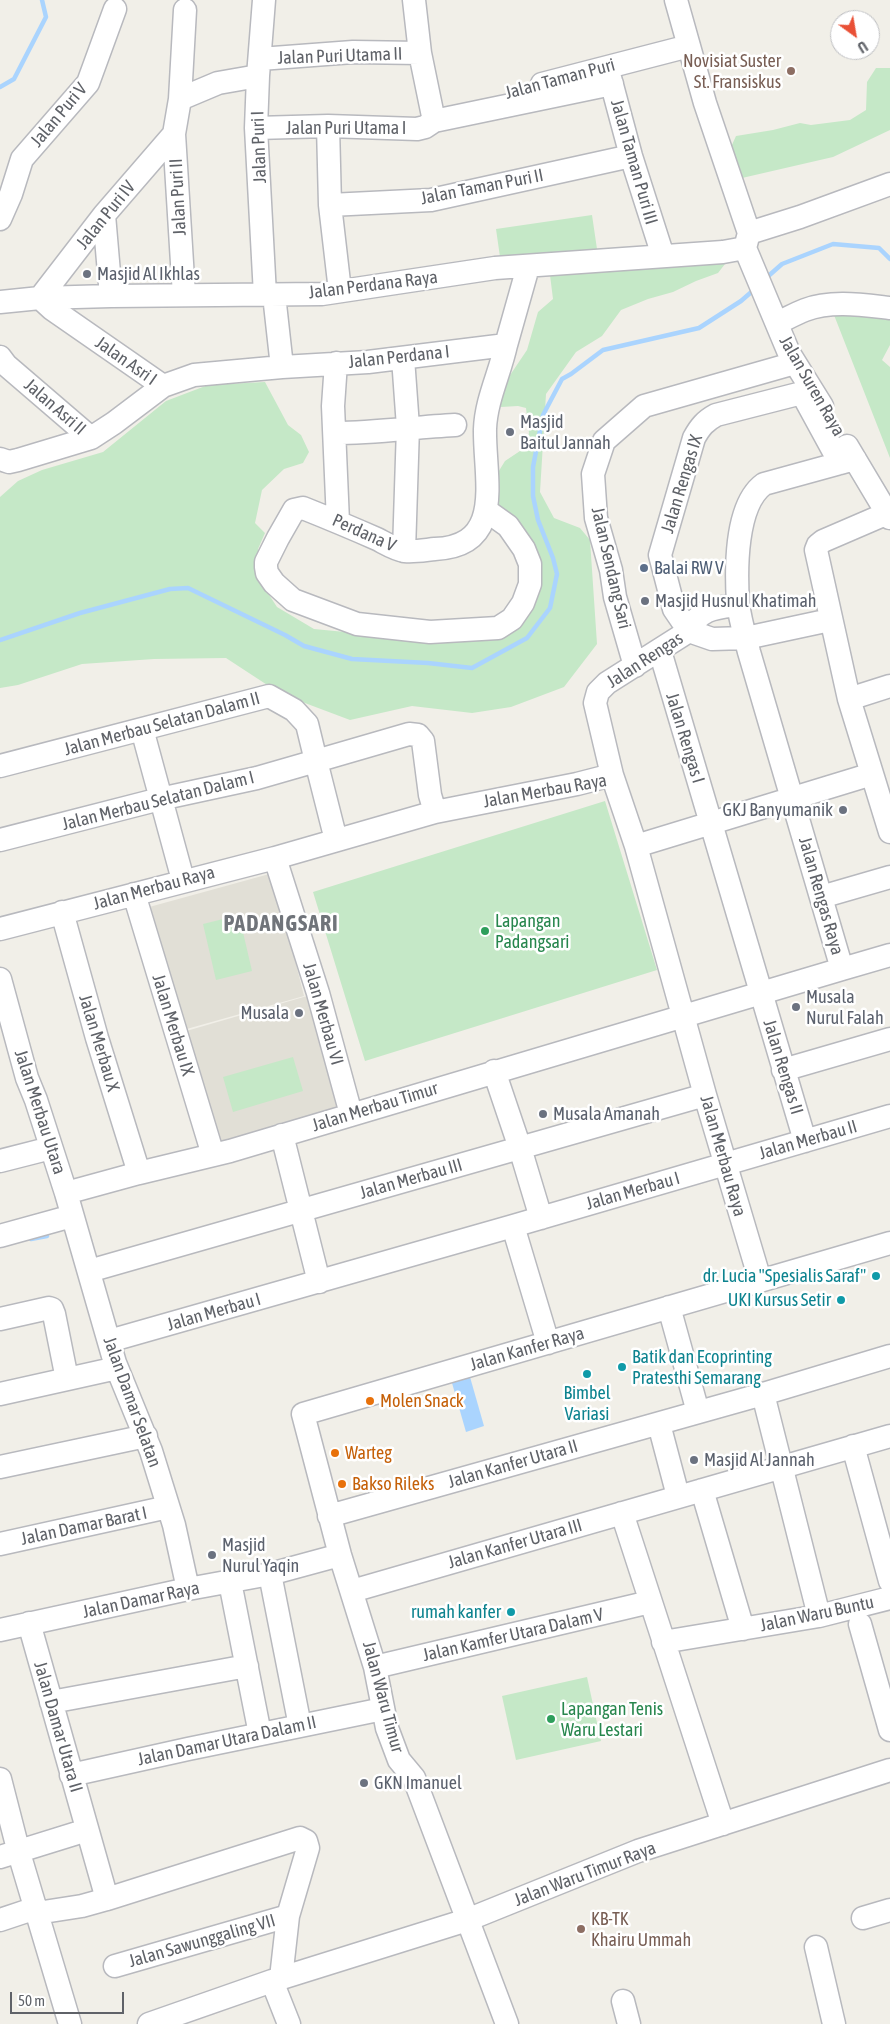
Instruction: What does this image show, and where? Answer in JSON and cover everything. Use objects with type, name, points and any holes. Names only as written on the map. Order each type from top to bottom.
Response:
[{"type":"street","name":"Jalan Puri I","points":[[264,0],[256,128],[270,295]]},
{"type":"street","points":[[414,0],[420,53],[433,117]]},
{"type":"street","name":"Jalan Suren Raya","points":[[676,0],[705,103],[760,283],[795,363],[848,461],[888,511]]},
{"type":"street","name":"Jalan Puri V","points":[[0,219],[11,194],[8,174],[88,83],[115,10]]},
{"type":"street","name":"Jalan Puri II","points":[[184,10],[180,99],[174,134],[184,295]]},
{"type":"street","name":"Jalan Taman Puri","points":[[433,117],[610,75],[689,46]]},
{"type":"street","name":"Jalan Puri Utama II","points":[[259,68],[353,52],[420,53]]},
{"type":"street","points":[[180,99],[259,68]]},
{"type":"street","name":"Jalan Taman Puri III","points":[[610,75],[631,156],[663,256]]},
{"type":"street","name":"Jalan Puri Utama I","points":[[256,128],[328,126],[417,129],[425,127],[433,117]]},
{"type":"street","points":[[328,126],[330,206],[340,291]]},
{"type":"street","name":"Jalan Puri IV","points":[[40,298],[104,215],[174,134]]},
{"type":"street","name":"Jalan Taman Puri II","points":[[330,206],[431,200],[631,156]]},
{"type":"street","name":"Jalan Perdana Raya","points":[[0,302],[40,298],[111,296],[322,294],[495,268],[723,252],[800,217],[890,184]]},
{"type":"street","points":[[104,215],[111,296]]},
{"type":"street","points":[[487,511],[485,429],[487,416],[492,388],[501,367],[528,267]]},
{"type":"street","points":[[270,295],[282,367]]},
{"type":"street","name":"Jalan Asri I","points":[[40,298],[163,386],[194,374],[282,367]]},
{"type":"street","points":[[777,323],[807,309],[830,305],[863,304],[890,308]]},
{"type":"street","name":"Jalan Perdana I","points":[[282,367],[403,358],[506,345]]},
{"type":"street","name":"Jalan Asri II","points":[[0,357],[6,365],[90,438],[114,423],[163,386]]},
{"type":"street","points":[[403,358],[408,428],[404,551]]},
{"type":"street","points":[[336,363],[333,406],[338,522]]},
{"type":"street","name":"Jalan Sendang Sari","points":[[635,666],[615,597],[596,518],[593,474],[604,441],[644,406],[795,363]]},
{"type":"street","name":"Jalan Rengas IX","points":[[689,632],[674,609],[660,555],[694,438],[701,424],[716,415],[798,394],[804,398],[848,461]]},
{"type":"street","points":[[335,433],[360,433],[455,425]]},
{"type":"street","points":[[0,459],[9,462],[18,460],[90,438]]},
{"type":"street","name":"Jalan Rengas Raya","points":[[683,1016],[842,969],[746,638],[738,605],[738,558],[742,520],[755,492],[764,484],[848,461]]},
{"type":"street","name":"Perdana V","points":[[303,508],[404,551],[450,549],[466,542],[478,529],[487,511],[508,526],[524,549],[530,564],[530,584],[523,603],[512,619],[498,628],[430,632],[357,624],[293,600],[274,583],[267,573],[266,562],[294,510],[303,508]]},
{"type":"street","points":[[888,511],[818,545],[816,558],[850,699],[890,832]]},
{"type":"street","name":"Jalan Rengas","points":[[612,775],[594,703],[598,692],[607,683],[689,632],[694,622],[702,613],[715,608],[738,605]]},
{"type":"street","name":"Jalan Rengas","points":[[689,632],[712,639],[746,638],[830,620]]},
{"type":"street","name":"Jalan Rengas I","points":[[660,651],[760,993]]},
{"type":"street","points":[[850,699],[890,686]]},
{"type":"street","name":"Jalan Merbau Selatan Dalam II","points":[[0,766],[269,696],[294,710],[307,724],[316,761]]},
{"type":"street","points":[[142,730],[183,880]]},
{"type":"street","name":"Jalan Merbau Selatan Dalam I","points":[[0,840],[257,778],[410,734],[418,735],[424,741],[430,795],[435,812]]},
{"type":"street","points":[[316,761],[336,840]]},
{"type":"street","points":[[636,846],[711,825],[872,774]]},
{"type":"street","name":"Jalan Merbau Raya","points":[[0,929],[183,880],[275,858],[435,812],[577,784],[612,775],[636,846],[705,1095],[760,1280]]},
{"type":"street","name":"Jalan Merbau VI","points":[[275,858],[318,993],[351,1114]]},
{"type":"street","points":[[821,898],[890,877]]},
{"type":"street","name":"Jalan Merbau IX","points":[[134,894],[213,1155]]},
{"type":"street","name":"Jalan Merbau X","points":[[62,912],[97,1038],[139,1173]]},
{"type":"street","points":[[842,969],[890,955]]},
{"type":"street","name":"Jalan Merbau Utara","points":[[0,979],[4,1012],[26,1078],[36,1100],[72,1216]]},
{"type":"street","name":"Jalan Rengas II","points":[[760,993],[805,1141]]},
{"type":"street","name":"Jalan Merbau Timur","points":[[66,1193],[213,1155],[683,1016]]},
{"type":"street","points":[[783,1070],[890,1039]]},
{"type":"street","points":[[494,1071],[541,1218]]},
{"type":"street","name":"Jalan Merbau III","points":[[89,1271],[705,1095]]},
{"type":"street","name":"Jalan Merbau II","points":[[725,1165],[890,1116]]},
{"type":"street","points":[[282,1135],[319,1282]]},
{"type":"street","points":[[0,1161],[51,1148]]},
{"type":"street","name":"Jalan Merbau I","points":[[109,1341],[725,1165]]},
{"type":"street","points":[[0,1236],[72,1216]]},
{"type":"street","name":"Jalan Damar Selatan","points":[[72,1216],[117,1368],[146,1436],[168,1507],[188,1590]]},
{"type":"street","points":[[513,1226],[548,1343]]},
{"type":"street","name":"Jalan Kanfer Raya","points":[[340,1555],[303,1414],[890,1243]]},
{"type":"street","points":[[669,1307],[698,1412]]},
{"type":"street","points":[[0,1319],[49,1308],[52,1309],[67,1379]]},
{"type":"street","name":"Jalan Kanfer Utara II","points":[[329,1516],[659,1424],[890,1356]]},
{"type":"street","points":[[0,1394],[117,1368]]},
{"type":"street","points":[[762,1394],[819,1616]]},
{"type":"street","points":[[659,1424],[678,1496]]},
{"type":"street","points":[[0,1467],[146,1436]]},
{"type":"street","name":"Jalan Kanfer Utara III","points":[[352,1591],[890,1436]]},
{"type":"street","points":[[853,1446],[884,1539],[890,1581]]},
{"type":"street","points":[[702,1490],[743,1629]]},
{"type":"street","name":"Jalan Damar Barat I","points":[[0,1544],[168,1507]]},
{"type":"street","points":[[622,1514],[723,1824]]},
{"type":"street","name":"Jalan Damar Raya","points":[[0,1630],[270,1574],[340,1555]]},
{"type":"street","name":"Jalan Waru Timur","points":[[340,1555],[375,1667],[387,1728],[399,1760],[414,1778],[507,2024]]},
{"type":"street","points":[[270,1574],[300,1726]]},
{"type":"street","points":[[230,1582],[260,1734]]},
{"type":"street","name":"Jalan Waru Buntu","points":[[663,1642],[819,1616],[890,1598]]},
{"type":"street","name":"Jalan Kamfer Utara Dalam V","points":[[375,1667],[650,1602]]},
{"type":"street","name":"Jalan Damar Utara II","points":[[29,1623],[107,1899]]},
{"type":"street","points":[[860,1624],[890,1730]]},
{"type":"street","points":[[51,1702],[247,1666]]},
{"type":"street","name":"Jalan Damar Utara Dalam II","points":[[71,1775],[383,1709]]},
{"type":"street","name":"Jalan Waru Timur Raya","points":[[149,2024],[276,1979],[467,1920],[638,1852],[890,1770]]},
{"type":"street","points":[[0,1779],[10,1855],[38,1913],[70,2024]]},
{"type":"street","points":[[10,1855],[88,1830]]},
{"type":"street","name":"Jalan Sawunggaling VII","points":[[107,1899],[300,1838],[306,1841],[308,1848],[288,1916],[276,1979]]},
{"type":"street","points":[[0,1920],[27,1911],[38,1913],[82,1906],[107,1899]]},
{"type":"street","points":[[862,1918],[890,1910]]},
{"type":"street","name":"Jalan Sawunggaling VII","points":[[116,1966],[288,1916]]},
{"type":"street","points":[[816,1947],[834,2024]]},
{"type":"street","points":[[276,1979],[289,2024]]},
{"type":"street","points":[[623,2001],[629,2024]]},
{"type":"shaded area","points":[[273,873],[304,996],[176,1032],[142,909]]},
{"type":"shaded area","points":[[314,994],[346,1111],[211,1147],[176,1034]]},
{"type":"green space","points":[[876,68],[890,68],[890,130],[833,157],[742,178],[731,147],[736,136],[800,123],[811,125],[850,120],[866,110],[867,82]]},
{"type":"green space","points":[[592,215],[597,249],[501,264],[496,229]]},
{"type":"green space","points":[[720,260],[725,264],[718,273],[673,292],[648,299],[621,310],[602,336],[576,352],[546,394],[540,492],[554,518],[580,528],[590,540],[597,644],[564,687],[511,707],[472,713],[412,706],[350,720],[281,694],[226,658],[154,659],[82,664],[18,685],[0,688],[0,497],[18,481],[42,470],[103,452],[166,401],[208,385],[265,382],[288,425],[301,435],[309,452],[303,463],[284,469],[262,490],[255,523],[265,533],[258,549],[260,581],[277,607],[314,629],[418,639],[474,640],[538,583],[497,509],[497,474],[505,461],[526,447],[529,433],[526,408],[518,406],[501,407],[498,402],[500,390],[527,350],[538,312],[553,299],[550,275]]},
{"type":"green space","points":[[834,315],[890,315],[890,345],[882,360],[890,367],[890,458]]},
{"type":"green space","name":"Lapangan Padangsari","points":[[605,801],[657,970],[365,1061],[313,892]]},
{"type":"green space","points":[[239,915],[252,971],[216,980],[203,924]]},
{"type":"green space","points":[[293,1057],[303,1091],[233,1112],[223,1077]]},
{"type":"green space","name":"Lapangan Tenis Waru Lestari","points":[[587,1677],[601,1741],[516,1760],[502,1696]]},
{"type":"water","points":[[470,1377],[484,1426],[466,1432],[452,1383]]},
{"type":"waterway","points":[[0,87],[14,79],[46,17],[42,0]]},
{"type":"waterway","points":[[765,279],[782,264],[833,244],[879,248],[890,259]]},
{"type":"waterway","points":[[0,640],[80,613],[170,589],[188,588],[304,646],[352,659],[428,663],[472,668],[527,638],[550,608],[557,574],[553,558],[538,520],[533,496],[533,467],[543,415],[562,379],[603,350],[699,328],[741,301],[756,288]]},
{"type":"waterway","points":[[31,1239],[47,1236]]},
{"type":"place","name":"Novisiat Suster St. Fransiskus","points":[[791,71]]},
{"type":"place","name":"Masjid Al Ikhlas","points":[[87,274]]},
{"type":"place","name":"Masjid Baitul Jannah","points":[[510,432]]},
{"type":"place","name":"Balai RW V","points":[[644,568]]},
{"type":"place","name":"Masjid Husnul Khatimah","points":[[645,601]]},
{"type":"place","name":"GKJ Banyumanik","points":[[843,810]]},
{"type":"place","name":"Lapangan Padangsari","points":[[485,931]]},
{"type":"place","name":"Musala Nurul Falah","points":[[796,1007]]},
{"type":"place","name":"Musala","points":[[299,1013]]},
{"type":"place","name":"Musala Amanah","points":[[543,1114]]},
{"type":"place","name":"dr. Lucia \"Spesialis Saraf\"","points":[[876,1276]]},
{"type":"place","name":"UKI Kursus Setir","points":[[841,1300]]},
{"type":"place","name":"Batik dan Ecoprinting Pratesthi Semarang","points":[[622,1367]]},
{"type":"place","name":"Bimbel Variasi","points":[[587,1374]]},
{"type":"place","name":"Molen Snack","points":[[370,1401]]},
{"type":"place","name":"Warteg","points":[[335,1453]]},
{"type":"place","name":"Masjid Al Jannah","points":[[694,1460]]},
{"type":"place","name":"Bakso Rileks","points":[[342,1484]]},
{"type":"place","name":"Masjid Nurul Yaqin","points":[[212,1555]]},
{"type":"place","name":"rumah kanfer","points":[[511,1612]]},
{"type":"place","name":"Lapangan Tenis Waru Lestari","points":[[551,1719]]},
{"type":"place","name":"GKN Imanuel","points":[[364,1783]]},
{"type":"place","name":"KB-TK Khairu Ummah","points":[[581,1929]]},
{"type":"district","name":"PADANGSARI","points":[[281,924]]}]
